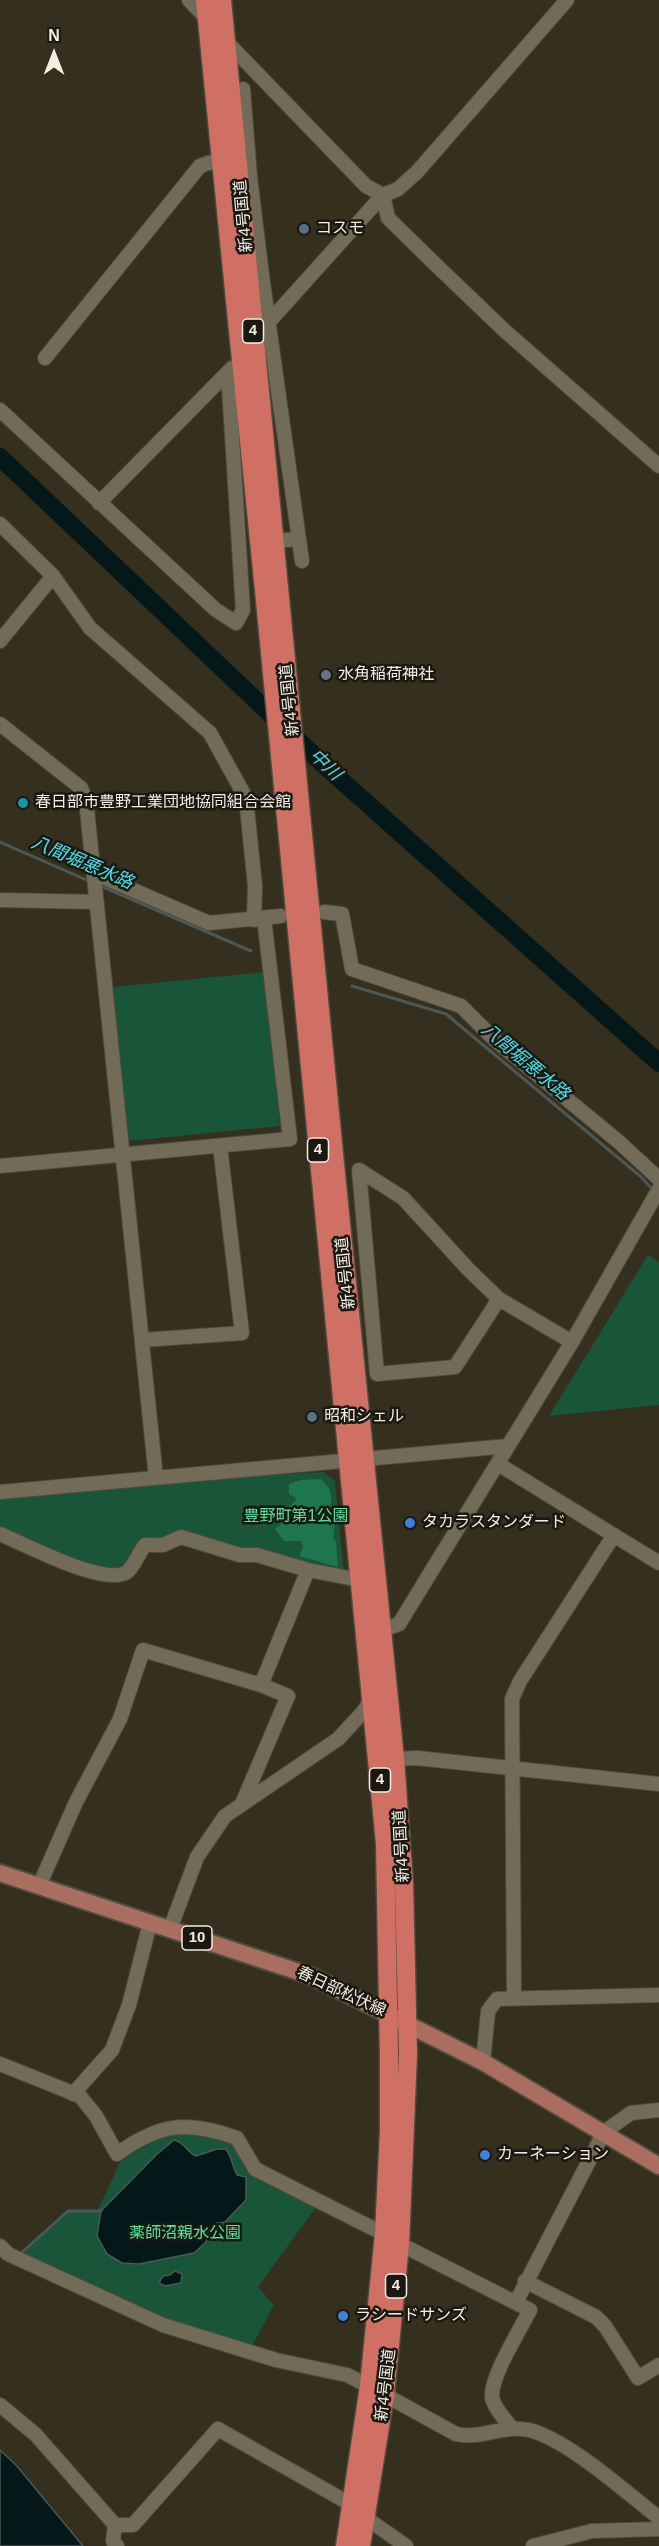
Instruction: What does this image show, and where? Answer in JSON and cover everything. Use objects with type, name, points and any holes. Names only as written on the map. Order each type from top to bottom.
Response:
[{"type":"highway","name":"新4号国道","points":[[222,0],[260,324],[282,619],[306,859],[357,1460],[360,1580],[386,1854],[389,2131],[377,2390],[366,2518],[361,2546]]},
{"type":"highway","name":"新4号国道","points":[[206,9],[288,840],[357,1460],[383,1630],[396,1759],[405,1894],[408,2024],[406,2130],[400,2244],[377,2390],[345,2546]]},
{"type":"main road","name":"春日部松伏線","points":[[2,1877],[39,1886],[312,1976],[483,2062],[659,2166]]},
{"type":"street","points":[[189,0],[206,9],[226,42],[366,186],[382,195],[388,218],[505,331],[659,466]]},
{"type":"street","points":[[260,324],[382,195],[398,189],[417,172],[567,0]]},
{"type":"street","points":[[243,89],[260,324],[302,561]]},
{"type":"street","points":[[45,358],[200,166],[208,162],[222,161]]},
{"type":"street","points":[[99,504],[241,358]]},
{"type":"street","points":[[0,410],[216,610],[236,623],[243,610],[228,372]]},
{"type":"street","points":[[0,524],[53,576],[90,628],[210,733],[225,763],[242,788],[246,798],[259,919],[290,1139],[0,1166]]},
{"type":"street","points":[[284,540],[299,539]]},
{"type":"street","points":[[0,641],[53,576]]},
{"type":"street","points":[[0,724],[85,793],[156,1478]]},
{"type":"street","points":[[0,900],[95,885],[209,923],[281,916]]},
{"type":"street","points":[[324,912],[342,914],[352,969],[461,1006],[495,1040],[619,1142],[659,1179]]},
{"type":"street","points":[[142,1340],[242,1333],[220,1146]]},
{"type":"street","points":[[499,1299],[455,1367],[377,1374],[360,1170],[403,1198],[468,1269],[499,1299],[572,1342]]},
{"type":"street","points":[[383,1630],[399,1624],[572,1342],[656,1195]]},
{"type":"street","points":[[0,1492],[508,1446]]},
{"type":"street","points":[[498,1464],[659,1563]]},
{"type":"street","points":[[0,1534],[97,1575],[118,1575],[128,1571],[145,1545],[163,1545],[182,1538],[240,1556],[257,1555],[308,1570],[360,1580]]},
{"type":"street","points":[[514,1997],[511,1768],[514,1692],[614,1536]]},
{"type":"street","points":[[261,1685],[308,1570]]},
{"type":"street","points":[[39,1886],[76,1802],[120,1719],[143,1650],[261,1685],[288,1696],[242,1804]]},
{"type":"street","points":[[170,1929],[197,1857],[225,1816],[338,1739],[363,1712],[372,1698]]},
{"type":"street","points":[[396,1759],[417,1758],[659,1784]]},
{"type":"street","points":[[73,2094],[112,2050],[129,2005],[150,1923]]},
{"type":"street","points":[[483,2062],[488,2011],[497,1999],[659,1995]]},
{"type":"street","points":[[0,2064],[80,2096],[96,2116],[117,2154],[140,2138],[162,2128],[203,2128],[225,2133],[237,2138],[255,2169],[384,2235]]},
{"type":"street","points":[[516,2302],[604,2132],[630,2113],[659,2110]]},
{"type":"street","points":[[400,2244],[530,2310],[493,2382],[492,2398],[499,2412],[511,2427]]},
{"type":"street","points":[[10,2254],[163,2325],[276,2360],[347,2375],[456,2434],[468,2437],[511,2427],[531,2430],[567,2448],[659,2518]]},
{"type":"street","points":[[525,2281],[596,2317],[605,2326],[638,2378],[659,2365]]},
{"type":"street","points":[[0,2404],[36,2435],[115,2525],[113,2541],[117,2546]]},
{"type":"street","points":[[115,2525],[132,2525],[218,2429],[352,2505]]},
{"type":"street","points":[[366,2518],[406,2546]]},
{"type":"street","points":[[533,2546],[592,2531],[659,2529]]},
{"type":"green space","points":[[265,972],[280,1126],[128,1141],[113,987]]},
{"type":"green space","points":[[648,1255],[659,1262],[659,1405],[549,1416]]},
{"type":"green space","name":"豊野町第1公園","points":[[323,1472],[335,1481],[344,1574],[163,1540],[124,1569],[84,1566],[0,1528],[0,1498],[227,1477]]},
{"type":"green space","points":[[321,1479],[331,1493],[329,1509],[335,1524],[333,1538],[336,1543],[338,1567],[299,1556],[303,1547],[301,1541],[284,1541],[275,1529],[289,1517],[289,1507],[297,1499],[289,1494],[289,1484],[301,1480]]},
{"type":"green space","name":"薬師沼親水公園","points":[[211,2134],[226,2139],[239,2155],[245,2169],[316,2207],[258,2287],[274,2305],[252,2346],[166,2322],[19,2257],[68,2212],[97,2212],[121,2160],[162,2136]]},
{"type":"shaded area","points":[[174,2140],[196,2156],[217,2149],[226,2149],[237,2175],[246,2177],[246,2200],[225,2222],[217,2223],[207,2231],[206,2242],[194,2253],[139,2264],[122,2263],[107,2254],[97,2236],[101,2211]]},
{"type":"shaded area","points":[[175,2271],[182,2274],[181,2283],[165,2286],[159,2283],[163,2276]]},
{"type":"shaded area","points":[[0,2450],[16,2465],[83,2546],[0,2546]]},
{"type":"waterway","name":"中川","points":[[0,457],[324,765],[659,1063]]},
{"type":"waterway","name":"八間堀悪水路","points":[[0,842],[89,881]]},
{"type":"waterway","name":"八間堀悪水路","points":[[101,886],[251,951]]},
{"type":"waterway","name":"八間堀悪水路","points":[[352,986],[446,1014],[640,1176],[653,1190]]},
{"type":"waterway","points":[[20,2254],[68,2211],[101,2211]]},
{"type":"place","name":"コスモ","points":[[304,229]]},
{"type":"place","name":"水角稲荷神社","points":[[326,675]]},
{"type":"place","name":"春日部市豊野工業団地協同組合会館","points":[[23,803]]},
{"type":"place","name":"昭和シェル","points":[[312,1417]]},
{"type":"place","name":"タカラスタンダード","points":[[410,1523]]},
{"type":"place","name":"カーネーション","points":[[485,2155]]},
{"type":"place","name":"ラシードサンズ","points":[[343,2316]]}]
